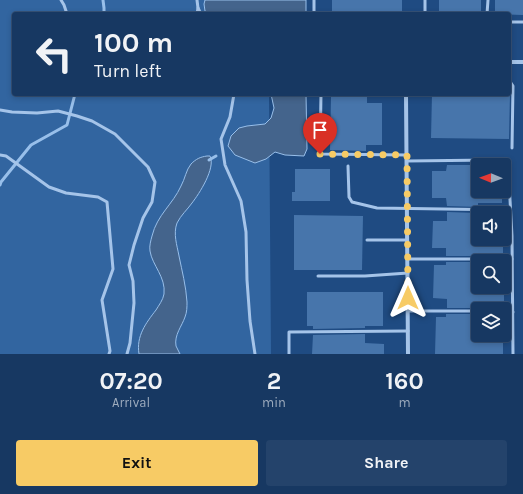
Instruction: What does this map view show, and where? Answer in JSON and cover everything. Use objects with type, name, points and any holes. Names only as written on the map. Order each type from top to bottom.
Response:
[{"type":"street","points":[[511,62],[523,62]]},
{"type":"street","points":[[406,96],[408,354]]},
{"type":"lane","points":[[61,0],[66,12]]},
{"type":"lane","points":[[197,0],[197,12]]},
{"type":"lane","points":[[314,0],[314,12]]},
{"type":"lane","points":[[425,0],[425,12]]},
{"type":"lane","points":[[487,12],[488,0]]},
{"type":"lane","points":[[198,8],[200,12]]},
{"type":"lane","points":[[511,22],[523,22]]},
{"type":"lane","points":[[511,83],[513,86],[512,148]]},
{"type":"lane","points":[[234,96],[230,117],[221,139],[225,165],[241,201],[245,224],[250,321],[255,354]]},
{"type":"lane","points":[[321,96],[320,154],[407,155]]},
{"type":"lane","points":[[0,110],[37,113],[58,112],[92,121],[115,134],[148,167],[155,182],[152,202],[143,218],[134,245],[130,265],[133,281],[134,303],[130,343],[127,354]]},
{"type":"lane","points":[[0,155],[11,159],[49,187],[66,194],[98,197],[107,202],[113,269],[102,300],[110,351],[109,354]]},
{"type":"lane","points":[[407,161],[492,160],[508,163],[510,206]]},
{"type":"lane","points":[[348,166],[349,198],[352,202],[377,208],[471,210]]},
{"type":"lane","points":[[511,234],[513,354]]},
{"type":"lane","points":[[366,240],[407,240]]},
{"type":"lane","points":[[408,259],[512,259]]},
{"type":"lane","points":[[318,276],[365,276],[408,273]]},
{"type":"lane","points":[[408,310],[471,311]]},
{"type":"lane","points":[[289,354],[289,332],[408,331]]},
{"type":"shaded area","points":[[0,0],[268,0],[268,12],[12,12],[12,96],[269,96],[271,354],[0,354]]},
{"type":"shaded area","points":[[205,0],[306,0],[306,12],[207,12],[205,11]]},
{"type":"shaded area","points":[[271,96],[306,96],[307,149],[304,156],[285,155],[275,152],[266,159],[255,163],[235,155],[228,146],[231,136],[239,128],[265,124],[271,118],[274,108]]},
{"type":"shaded area","points":[[210,156],[211,161],[209,174],[195,199],[177,223],[175,231],[187,302],[186,315],[176,338],[176,346],[180,354],[139,354],[138,347],[140,336],[161,302],[164,294],[163,282],[150,251],[150,243],[154,229],[161,216],[178,192],[191,164],[198,158]]},
{"type":"building","points":[[332,0],[402,0],[402,12],[332,12]]},
{"type":"building","points":[[439,0],[481,0],[481,12],[439,12]]},
{"type":"building","points":[[495,0],[523,0],[523,15],[511,15],[511,12],[495,12]]},
{"type":"building","points":[[432,96],[510,96],[509,139],[431,138]]},
{"type":"building","points":[[331,97],[367,97],[367,103],[382,103],[382,145],[366,145],[366,151],[330,150]]},
{"type":"building","points":[[447,165],[471,165],[471,198],[502,198],[502,203],[478,203],[478,206],[471,207],[447,206],[446,198],[432,198],[432,171],[446,171]]},
{"type":"building","points":[[295,169],[330,169],[330,201],[292,201],[292,192],[295,192]]},
{"type":"building","points":[[447,212],[471,213],[471,246],[503,246],[503,254],[478,253],[471,254],[471,256],[446,256],[446,248],[432,248],[433,221],[447,221]]},
{"type":"building","points":[[294,215],[363,216],[362,270],[294,270]]},
{"type":"building","points":[[446,262],[471,262],[471,294],[504,294],[504,302],[471,302],[471,308],[447,308],[447,299],[433,298],[434,265],[446,265]]},
{"type":"building","points":[[307,292],[383,292],[383,326],[365,326],[365,328],[313,329],[313,326],[307,326]]},
{"type":"building","points":[[446,314],[471,314],[471,342],[503,342],[503,354],[435,354],[436,317],[446,317]]},
{"type":"building","points":[[365,334],[365,343],[384,344],[384,354],[312,354],[313,335]]},
{"type":"waterway","points":[[103,0],[104,12]]},
{"type":"waterway","points":[[0,185],[31,145],[67,125],[74,96]]},
{"type":"waterway","points":[[209,160],[216,156]]},
{"type":"route","points":[[320,154],[407,155],[408,298]]}]
